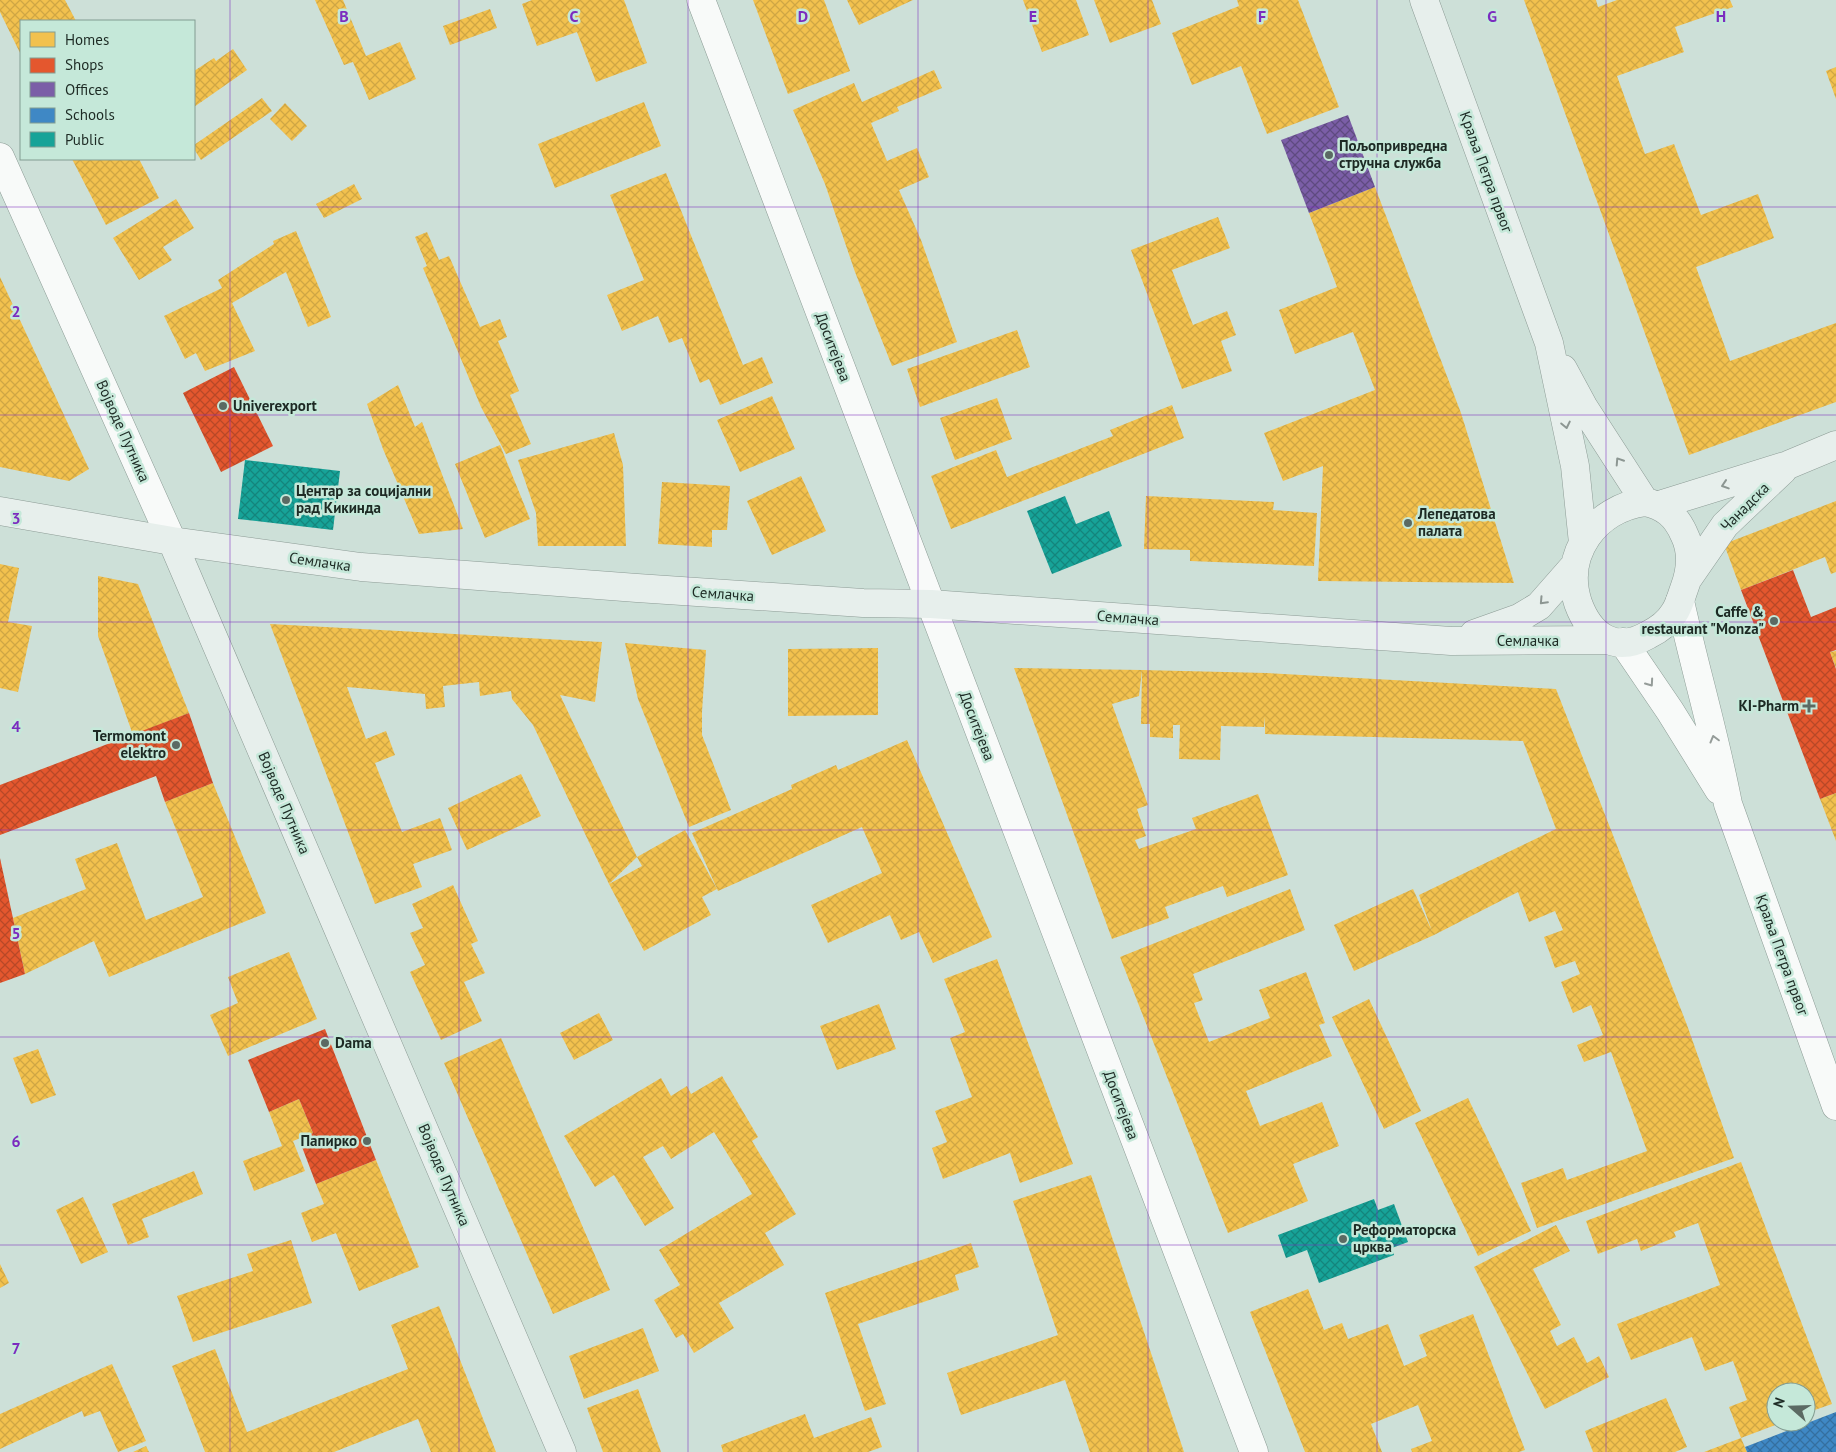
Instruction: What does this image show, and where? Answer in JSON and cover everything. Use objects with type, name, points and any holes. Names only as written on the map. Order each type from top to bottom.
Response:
[{"type":"main road","name":"Краља Петра првог","points":[[1424,0],[1548,343],[1575,466],[1579,554]]},
{"type":"main road","name":"Краља Петра првог","points":[[1548,343],[1583,406],[1652,504]]},
{"type":"main road","name":"Чанадска","points":[[1652,504],[1788,465],[1836,445]]},
{"type":"main road","name":"Чанадска","points":[[1684,589],[1725,525],[1788,465]]},
{"type":"main road","points":[[1652,504],[1668,511],[1679,523],[1687,540],[1690,550],[1684,589],[1674,612],[1661,627],[1642,639],[1615,641],[1590,627],[1582,615],[1574,580],[1579,554],[1590,532],[1606,516],[1626,506],[1652,504]]},
{"type":"main road","name":"Семлачка","points":[[0,511],[172,541],[361,567],[637,588],[863,603],[930,604],[1450,641],[1615,641]]},
{"type":"main road","name":"Војводе Путника","points":[[172,541],[562,1452]]},
{"type":"main road","name":"Семлачка","points":[[1450,641],[1519,618],[1539,606],[1579,554]]},
{"type":"street","name":"Доситејева","points":[[701,0],[1254,1452]]},
{"type":"street","name":"Војводе Путника","points":[[0,156],[172,541]]},
{"type":"street","name":"Краља Петра првог","points":[[1684,589],[1696,671],[1719,758],[1728,804],[1836,1106]]},
{"type":"street","name":"Краља Петра првог","points":[[1615,641],[1670,711],[1728,804]]},
{"type":"building: Homes","points":[[0,0],[65,0],[75,20],[20,20],[20,53],[0,12]]},
{"type":"building: Homes","points":[[315,0],[343,0],[366,56],[400,42],[416,79],[369,100],[353,62],[344,65]]},
{"type":"building: Homes","points":[[532,0],[624,0],[647,63],[596,82],[577,32],[537,46],[522,4]]},
{"type":"building: Homes","points":[[753,0],[824,0],[850,71],[788,94]]},
{"type":"building: Homes","points":[[847,0],[913,0],[859,25]]},
{"type":"building: Homes","points":[[1023,0],[1076,0],[1089,35],[1042,52]]},
{"type":"building: Homes","points":[[1094,0],[1152,0],[1161,24],[1110,43]]},
{"type":"building: Homes","points":[[1237,0],[1298,0],[1339,107],[1267,134],[1241,66],[1192,85],[1172,33],[1239,6]]},
{"type":"building: Homes","points":[[1524,0],[1596,0],[1598,7],[1617,0],[1730,0],[1733,7],[1675,27],[1684,52],[1617,76],[1645,154],[1674,144],[1701,215],[1758,194],[1774,238],[1696,267],[1730,361],[1836,323],[1836,402],[1689,455]]},
{"type":"building: Homes","points":[[490,9],[497,28],[450,45],[443,26]]},
{"type":"building: Homes","points":[[233,49],[247,70],[195,106],[195,70],[214,58],[216,61]]},
{"type":"building: Homes","points":[[1836,67],[1836,99],[1826,71]]},
{"type":"building: Homes","points":[[934,70],[942,88],[897,107],[899,111],[871,123],[887,161],[917,148],[929,177],[899,190],[921,240],[957,342],[892,366],[855,272],[825,184],[793,110],[854,83],[862,102]]},
{"type":"building: Homes","points":[[262,98],[272,111],[201,160],[195,151],[195,144]]},
{"type":"building: Homes","points":[[644,102],[661,146],[555,188],[538,144]]},
{"type":"building: Homes","points":[[285,103],[307,126],[292,141],[270,119]]},
{"type":"building: Homes","points":[[73,160],[140,160],[159,198],[106,225]]},
{"type":"building: Homes","points":[[666,173],[743,365],[762,357],[773,383],[720,405],[709,379],[700,383],[682,338],[669,343],[658,316],[622,331],[607,295],[644,280],[610,195]]},
{"type":"building: Homes","points":[[354,184],[362,199],[324,218],[316,204]]},
{"type":"building: Homes","points":[[1375,187],[1461,413],[1514,583],[1318,581],[1323,466],[1283,481],[1264,433],[1375,390],[1353,332],[1295,354],[1279,310],[1337,287],[1309,213]]},
{"type":"building: Homes","points":[[176,199],[194,228],[163,247],[172,260],[139,280],[113,238]]},
{"type":"building: Homes","points":[[1218,217],[1230,248],[1172,270],[1193,325],[1227,311],[1236,335],[1221,341],[1232,371],[1182,389],[1131,250]]},
{"type":"building: Homes","points":[[296,231],[331,317],[308,327],[286,272],[232,303],[255,351],[205,371],[196,353],[185,359],[164,316],[222,288],[218,280],[274,244],[273,241]]},
{"type":"building: Homes","points":[[427,232],[439,260],[449,256],[480,327],[500,319],[507,337],[498,341],[519,391],[510,395],[531,444],[506,454],[481,407],[423,268],[427,266],[415,237]]},
{"type":"building: Homes","points":[[0,277],[89,469],[69,481],[0,467]]},
{"type":"building: Homes","points":[[1017,330],[1030,367],[920,407],[907,369]]},
{"type":"building: Homes","points":[[398,385],[415,427],[422,422],[463,529],[419,534],[383,449],[367,404]]},
{"type":"building: Homes","points":[[772,396],[795,449],[740,472],[717,420]]},
{"type":"building: Homes","points":[[997,398],[1012,439],[955,460],[940,418]]},
{"type":"building: Homes","points":[[1172,405],[1184,438],[951,529],[931,476],[996,450],[1007,477],[1113,436],[1110,430]]},
{"type":"building: Homes","points":[[614,433],[623,465],[626,546],[538,546],[536,513],[518,460]]},
{"type":"building: Homes","points":[[500,445],[530,519],[485,538],[455,464]]},
{"type":"building: Homes","points":[[801,476],[826,531],[772,555],[747,501]]},
{"type":"building: Homes","points":[[662,482],[730,486],[727,530],[712,530],[712,547],[658,544]]},
{"type":"building: Homes","points":[[1146,496],[1274,502],[1273,510],[1317,513],[1314,566],[1190,561],[1190,550],[1144,549]]},
{"type":"building: Homes","points":[[1836,501],[1836,572],[1831,574],[1825,557],[1741,590],[1724,544]]},
{"type":"building: Homes","points":[[0,564],[19,568],[8,622],[32,626],[18,692],[0,688]]},
{"type":"building: Homes","points":[[98,576],[138,584],[189,713],[133,735],[98,636]]},
{"type":"building: Homes","points":[[270,624],[602,642],[595,702],[560,695],[637,857],[609,884],[533,725],[512,699],[511,691],[480,696],[479,682],[443,686],[445,707],[426,709],[425,694],[347,687],[366,739],[386,731],[395,755],[375,763],[402,832],[440,818],[452,850],[413,864],[422,887],[375,904]]},
{"type":"building: Homes","points":[[625,643],[706,650],[702,735],[731,810],[689,827],[638,699]]},
{"type":"building: Homes","points":[[878,648],[878,715],[788,716],[788,649]]},
{"type":"building: Homes","points":[[1836,651],[1836,668],[1830,652]]},
{"type":"building: Homes","points":[[1014,668],[1142,670],[1139,696],[1112,704],[1148,805],[1137,809],[1146,836],[1135,840],[1139,849],[1196,829],[1192,818],[1258,794],[1288,875],[1227,897],[1223,886],[1165,907],[1169,918],[1112,939]]},
{"type":"building: Homes","points":[[1142,670],[1266,673],[1556,689],[1687,1025],[1734,1158],[1537,1228],[1521,1183],[1563,1168],[1567,1180],[1647,1151],[1611,1052],[1584,1062],[1577,1045],[1603,1035],[1591,1005],[1573,1013],[1561,982],[1580,974],[1575,961],[1555,968],[1544,937],[1563,930],[1555,911],[1529,922],[1518,892],[1434,935],[1354,971],[1334,925],[1413,889],[1432,931],[1419,895],[1556,829],[1523,741],[1265,734],[1265,717],[1264,727],[1221,726],[1220,760],[1179,759],[1180,725],[1173,725],[1173,738],[1150,737],[1150,724],[1141,724]]},
{"type":"building: Homes","points":[[907,740],[992,937],[933,963],[919,932],[901,940],[890,915],[828,943],[811,905],[882,873],[862,827],[718,891],[692,833],[792,789],[791,785],[836,765],[838,770]]},
{"type":"building: Homes","points":[[521,774],[541,816],[467,850],[448,808]]},
{"type":"building: Homes","points":[[213,783],[266,913],[109,977],[94,941],[25,974],[13,918],[86,889],[75,859],[117,843],[146,920],[203,897],[165,802]]},
{"type":"building: Homes","points":[[1836,793],[1836,841],[1820,799]]},
{"type":"building: Homes","points":[[685,830],[717,889],[702,897],[711,915],[644,951],[609,884],[642,866],[637,857]]},
{"type":"building: Homes","points":[[453,885],[478,941],[471,944],[485,973],[464,982],[482,1021],[441,1040],[410,972],[425,965],[410,933],[423,928],[412,904]]},
{"type":"building: Homes","points":[[1290,889],[1305,930],[1193,974],[1203,1000],[1194,1003],[1209,1042],[1270,1018],[1259,990],[1306,972],[1325,1023],[1319,1025],[1332,1056],[1246,1091],[1260,1126],[1322,1102],[1339,1146],[1293,1164],[1308,1201],[1228,1233],[1120,957]]},
{"type":"building: Homes","points":[[289,952],[317,1019],[228,1056],[210,1015],[238,1003],[228,977]]},
{"type":"building: Homes","points":[[997,959],[1073,1164],[1020,1183],[1010,1153],[943,1179],[932,1148],[947,1142],[935,1111],[972,1097],[950,1038],[965,1032],[944,979]]},
{"type":"building: Homes","points":[[1369,999],[1421,1111],[1384,1129],[1332,1017]]},
{"type":"building: Homes","points":[[879,1004],[896,1049],[837,1070],[820,1026]]},
{"type":"building: Homes","points":[[599,1013],[613,1040],[574,1060],[560,1033]]},
{"type":"building: Homes","points":[[501,1038],[610,1290],[553,1314],[444,1063]]},
{"type":"building: Homes","points":[[38,1049],[56,1095],[31,1104],[13,1058]]},
{"type":"building: Homes","points":[[722,1076],[758,1137],[752,1141],[796,1214],[765,1233],[784,1265],[719,1303],[734,1328],[694,1353],[683,1334],[676,1338],[654,1300],[680,1285],[659,1250],[752,1194],[714,1132],[671,1159],[663,1146],[643,1157],[674,1208],[645,1226],[614,1175],[595,1187],[564,1136],[661,1078],[671,1096],[687,1086],[691,1094]]},
{"type":"building: Homes","points":[[1468,1098],[1531,1231],[1478,1256],[1415,1123]]},
{"type":"building: Homes","points":[[299,1099],[313,1133],[293,1141],[305,1171],[254,1191],[243,1161],[282,1146],[269,1112]]},
{"type":"building: Homes","points":[[376,1160],[419,1267],[359,1291],[336,1233],[312,1242],[301,1213],[324,1204],[316,1184]]},
{"type":"building: Homes","points":[[1741,1162],[1832,1404],[1816,1410],[1816,1382],[1766,1382],[1766,1428],[1741,1438],[1729,1407],[1747,1400],[1733,1361],[1705,1371],[1692,1337],[1631,1360],[1617,1324],[1720,1285],[1698,1223],[1674,1232],[1676,1237],[1641,1251],[1637,1239],[1598,1254],[1586,1221]]},
{"type":"building: Homes","points":[[194,1171],[203,1194],[142,1219],[149,1237],[128,1245],[112,1204]]},
{"type":"building: Homes","points":[[1091,1175],[1184,1452],[1090,1452],[1065,1380],[961,1415],[947,1373],[1058,1335],[1013,1201]]},
{"type":"building: Homes","points":[[83,1197],[108,1252],[81,1264],[56,1210]]},
{"type":"building: Homes","points":[[1556,1225],[1570,1251],[1533,1269],[1561,1325],[1550,1331],[1557,1346],[1574,1337],[1587,1363],[1599,1356],[1609,1377],[1545,1409],[1474,1267]]},
{"type":"building: Homes","points":[[291,1240],[312,1303],[193,1342],[177,1296],[253,1271],[247,1254]]},
{"type":"building: Homes","points":[[971,1243],[979,1267],[955,1275],[959,1290],[858,1324],[886,1404],[865,1411],[825,1293]]},
{"type":"building: Homes","points":[[0,1264],[9,1283],[0,1288]]},
{"type":"building: Homes","points":[[1308,1289],[1324,1330],[1342,1323],[1348,1339],[1388,1324],[1404,1366],[1427,1356],[1445,1403],[1419,1335],[1473,1314],[1525,1450],[1519,1452],[1412,1452],[1411,1449],[1432,1441],[1418,1405],[1371,1424],[1382,1452],[1305,1452],[1250,1312]]},
{"type":"building: Homes","points":[[439,1306],[496,1452],[431,1452],[418,1419],[334,1452],[205,1452],[172,1366],[215,1349],[247,1432],[408,1369],[391,1325]]},
{"type":"building: Homes","points":[[643,1328],[659,1371],[584,1399],[569,1356]]},
{"type":"building: Homes","points":[[112,1364],[146,1441],[118,1452],[100,1411],[84,1417],[82,1411],[0,1449],[0,1414]]},
{"type":"building: Homes","points":[[638,1389],[661,1452],[603,1452],[587,1408]]},
{"type":"building: Homes","points":[[1666,1398],[1687,1447],[1675,1452],[1593,1452],[1585,1431]]},
{"type":"building: Homes","points":[[805,1414],[814,1438],[871,1417],[882,1447],[868,1452],[723,1452],[721,1445]]},
{"type":"building: Homes","points":[[1741,1438],[1747,1452],[1704,1452]]},
{"type":"building: Homes","points":[[146,1446],[149,1452],[133,1452]]},
{"type":"building: Shops","points":[[234,367],[273,446],[221,472],[183,393]]},
{"type":"building: Shops","points":[[1793,570],[1811,617],[1836,607],[1836,650],[1830,652],[1836,669],[1836,793],[1820,799],[1741,590]]},
{"type":"building: Shops","points":[[189,713],[213,783],[165,802],[156,776],[0,835],[0,785]]},
{"type":"building: Shops","points":[[0,858],[25,974],[0,983]]},
{"type":"building: Shops","points":[[325,1029],[376,1160],[316,1184],[299,1139],[313,1133],[299,1099],[269,1112],[248,1060]]},
{"type":"building: Offices","points":[[1348,115],[1375,187],[1309,213],[1281,140]]},
{"type":"building: Schools","points":[[1836,1412],[1836,1452],[1747,1452],[1745,1447],[1784,1432],[1816,1432],[1816,1420]]},
{"type":"building: Public","points":[[245,460],[340,471],[333,530],[238,519]]},
{"type":"building: Public","points":[[1065,496],[1076,524],[1109,511],[1122,546],[1052,574],[1027,511]]},
{"type":"building: Public","name":"Реформаторска црква","points":[[1374,1199],[1378,1210],[1394,1204],[1408,1242],[1392,1248],[1394,1255],[1319,1283],[1307,1250],[1286,1258],[1278,1235]]},
{"type":"place","name":"Пољопривредна стручна служба","points":[[1329,155]]},
{"type":"place","name":"Univerexport","points":[[223,406]]},
{"type":"place","name":"Центар за социјални рад Кикинда","points":[[286,500]]},
{"type":"place","name":"Лепедатова палата","points":[[1408,523]]},
{"type":"place","name":"Caffe & restaurant \"Monza\"","points":[[1774,621]]},
{"type":"place","name":"KI-Pharm","points":[[1809,706]]},
{"type":"place","name":"Termomont elektro","points":[[176,745]]},
{"type":"place","name":"Dama","points":[[325,1043]]},
{"type":"place","name":"Папирко","points":[[367,1141]]},
{"type":"place","name":"Реформаторска црква","points":[[1343,1239]]}]
